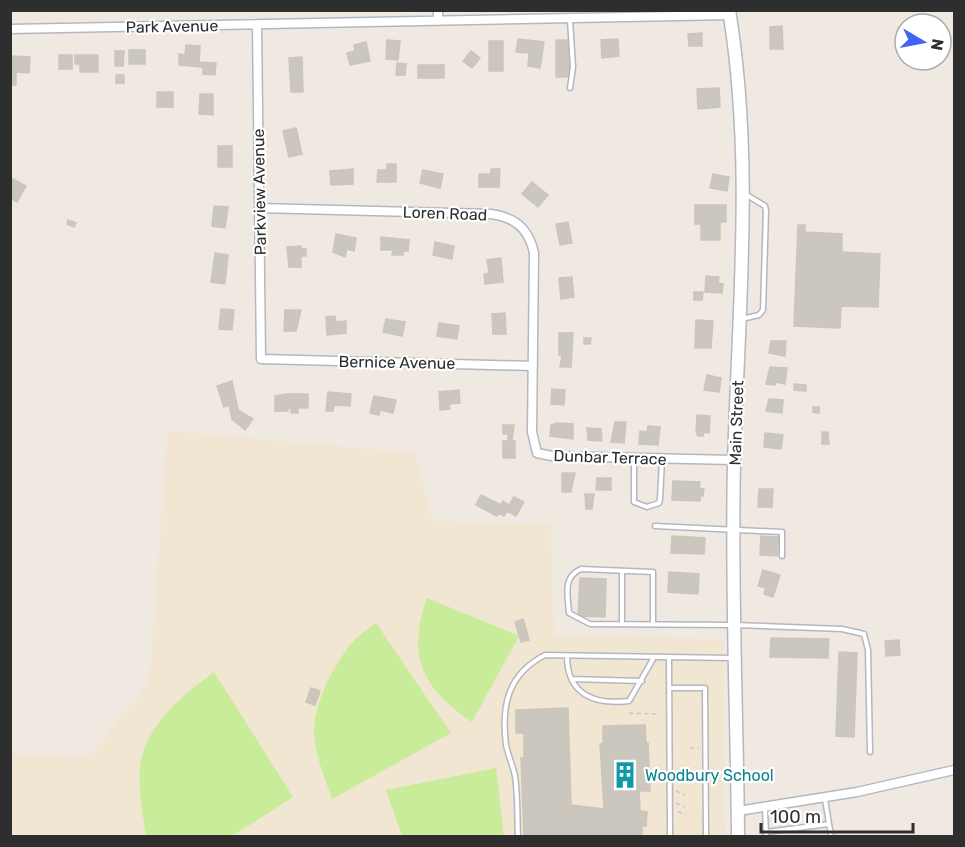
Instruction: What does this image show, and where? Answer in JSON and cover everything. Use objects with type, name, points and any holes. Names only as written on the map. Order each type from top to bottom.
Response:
[{"type":"main road","name":"Main Street","points":[[729,13],[741,98],[744,193],[733,530],[738,837]]},
{"type":"street","points":[[438,10],[438,21]]},
{"type":"street","name":"Park Avenue","points":[[10,29],[570,20],[729,13]]},
{"type":"street","name":"Parkview Avenue","points":[[257,24],[261,359]]},
{"type":"street","name":"Loren Road","points":[[259,208],[491,214],[513,220],[529,236],[534,253],[533,366]]},
{"type":"street","name":"Bernice Avenue","points":[[261,359],[533,366]]},
{"type":"street","name":"Dunbar Terrace","points":[[533,366],[532,438],[537,453],[552,456],[735,460]]},
{"type":"street","points":[[738,811],[825,798],[954,770]]},
{"type":"lane","points":[[570,20],[573,67],[570,88]]},
{"type":"lane","points":[[740,320],[759,315],[763,310],[764,288],[765,206],[744,193]]},
{"type":"lane","points":[[634,458],[634,502],[646,507],[659,503],[662,459]]},
{"type":"lane","points":[[655,526],[782,532],[782,556]]},
{"type":"lane","points":[[652,623],[653,572],[581,569],[573,572],[568,579],[569,613],[590,624],[734,625],[842,629],[864,634],[868,650],[870,753]]},
{"type":"lane","points":[[621,623],[622,571]]},
{"type":"lane","points":[[518,837],[516,785],[506,746],[505,701],[514,680],[536,660],[545,656],[653,659],[735,658]]},
{"type":"lane","points":[[567,656],[567,674],[571,679],[588,696],[596,701],[608,703],[629,701],[653,659]]},
{"type":"lane","points":[[669,659],[670,837]]},
{"type":"lane","points":[[571,679],[642,681]]},
{"type":"lane","points":[[670,688],[705,688],[706,837]]},
{"type":"lane","points":[[825,798],[831,837]]},
{"type":"lane","points":[[765,807],[766,834],[829,824]]},
{"type":"path","points":[[630,713],[658,714]]},
{"type":"path","points":[[675,791],[685,795]]},
{"type":"path","points":[[676,802],[685,807]]},
{"type":"path","points":[[675,810],[685,815]]},
{"type":"shaded area","points":[[168,431],[415,453],[432,521],[551,525],[554,635],[723,639],[726,836],[11,836],[11,754],[89,757],[149,682]]},
{"type":"green space","points":[[427,598],[519,636],[472,722],[441,697],[423,670],[418,638]]},
{"type":"green space","points":[[376,623],[451,733],[332,799],[316,749],[314,732],[317,709],[331,674],[344,653],[356,638]]},
{"type":"green space","points":[[214,672],[293,797],[232,836],[146,836],[141,802],[140,768],[149,738],[167,712],[190,690]]},
{"type":"green space","points":[[496,768],[504,836],[402,836],[386,790]]},
{"type":"building","points":[[782,26],[783,49],[770,49],[770,27]]},
{"type":"building","points":[[702,33],[702,46],[689,46],[688,34]]},
{"type":"building","points":[[518,39],[544,42],[540,68],[528,66],[529,53],[516,52]]},
{"type":"building","points":[[618,39],[619,56],[602,58],[601,40]]},
{"type":"building","points":[[387,40],[400,41],[398,60],[386,59]]},
{"type":"building","points":[[556,40],[570,40],[570,77],[556,77]]},
{"type":"building","points":[[489,41],[503,41],[503,71],[489,71]]},
{"type":"building","points":[[366,42],[370,61],[350,65],[347,53],[355,51],[354,45]]},
{"type":"building","points":[[186,45],[200,46],[199,62],[216,63],[215,75],[203,74],[203,67],[179,65],[179,54],[185,55]]},
{"type":"building","points":[[129,50],[145,50],[145,64],[129,64]]},
{"type":"building","points":[[115,51],[124,51],[123,66],[115,66]]},
{"type":"building","points":[[471,51],[480,58],[472,68],[463,61]]},
{"type":"building","points":[[59,55],[72,55],[72,69],[59,69]]},
{"type":"building","points":[[75,55],[98,55],[98,72],[80,72],[80,64],[75,64]]},
{"type":"building","points":[[10,56],[30,57],[29,73],[16,72],[16,85],[10,85]]},
{"type":"building","points":[[302,57],[303,92],[291,92],[289,58]]},
{"type":"building","points":[[397,63],[406,64],[405,75],[396,75]]},
{"type":"building","points":[[418,65],[444,65],[444,78],[418,78]]},
{"type":"building","points":[[116,75],[124,75],[124,83],[116,83]]},
{"type":"building","points":[[719,88],[720,107],[698,109],[697,89]]},
{"type":"building","points":[[157,92],[173,92],[173,107],[157,107]]},
{"type":"building","points":[[200,94],[213,94],[213,115],[199,114]]},
{"type":"building","points":[[296,128],[302,154],[289,157],[283,131]]},
{"type":"building","points":[[218,146],[232,146],[232,167],[218,167]]},
{"type":"building","points":[[387,164],[396,164],[396,182],[377,182],[378,170],[387,170]]},
{"type":"building","points":[[353,169],[353,184],[331,185],[330,171]]},
{"type":"building","points":[[491,169],[500,169],[499,187],[479,187],[479,174],[491,174]]},
{"type":"building","points":[[423,170],[443,174],[440,188],[420,183]]},
{"type":"building","points":[[713,174],[729,177],[727,191],[710,188]]},
{"type":"building","points":[[13,179],[26,186],[17,202],[10,198]]},
{"type":"building","points":[[532,182],[548,195],[538,207],[522,194]]},
{"type":"building","points":[[695,205],[726,205],[726,222],[720,222],[720,240],[701,240],[701,224],[695,224]]},
{"type":"building","points":[[214,206],[228,207],[225,228],[212,226]]},
{"type":"building","points":[[68,220],[76,223],[74,227],[67,224]]},
{"type":"building","points":[[568,222],[572,243],[560,245],[556,224]]},
{"type":"building","points":[[798,225],[805,225],[805,232],[842,234],[842,252],[880,254],[878,307],[841,306],[840,328],[794,326]]},
{"type":"building","points":[[336,234],[356,238],[354,251],[347,249],[345,257],[333,252]]},
{"type":"building","points":[[381,237],[409,240],[408,251],[403,251],[403,255],[392,255],[393,250],[381,250]]},
{"type":"building","points":[[435,242],[454,246],[452,259],[433,255]]},
{"type":"building","points":[[301,246],[301,249],[306,249],[306,256],[301,256],[301,267],[289,267],[287,247]]},
{"type":"building","points":[[215,253],[228,255],[225,284],[211,282]]},
{"type":"building","points":[[501,258],[503,282],[485,284],[484,274],[489,273],[487,260]]},
{"type":"building","points":[[706,276],[719,277],[718,283],[723,284],[722,293],[705,292]]},
{"type":"building","points":[[572,277],[574,297],[561,299],[559,278]]},
{"type":"building","points":[[694,292],[703,292],[702,300],[694,300]]},
{"type":"building","points":[[221,309],[234,310],[232,330],[219,329]]},
{"type":"building","points":[[285,310],[301,310],[296,331],[284,331]]},
{"type":"building","points":[[505,313],[506,334],[493,334],[492,314]]},
{"type":"building","points":[[335,316],[336,322],[346,321],[346,333],[327,335],[326,317]]},
{"type":"building","points":[[386,319],[405,322],[402,336],[383,332]]},
{"type":"building","points":[[696,320],[713,321],[711,348],[695,348]]},
{"type":"building","points":[[439,323],[459,326],[457,339],[437,336]]},
{"type":"building","points":[[559,333],[573,333],[571,367],[560,367],[562,355],[559,355]]},
{"type":"building","points":[[584,338],[591,338],[590,344],[584,344]]},
{"type":"building","points":[[771,341],[786,341],[785,356],[769,353]]},
{"type":"building","points":[[770,367],[787,368],[785,384],[776,382],[775,385],[766,384]]},
{"type":"building","points":[[707,375],[721,378],[719,392],[704,390]]},
{"type":"building","points":[[232,381],[238,410],[253,419],[245,430],[232,419],[229,405],[224,407],[217,386]]},
{"type":"building","points":[[794,384],[806,385],[806,391],[794,390]]},
{"type":"building","points":[[552,389],[565,390],[564,405],[551,404]]},
{"type":"building","points":[[459,390],[460,403],[449,404],[450,409],[440,410],[439,392]]},
{"type":"building","points":[[328,392],[351,394],[350,406],[334,405],[333,411],[326,411]]},
{"type":"building","points":[[308,394],[308,408],[298,408],[298,413],[291,413],[291,408],[288,408],[288,411],[275,411],[275,396]]},
{"type":"building","points":[[374,396],[396,400],[393,413],[380,410],[379,415],[370,413]]},
{"type":"building","points":[[769,399],[783,400],[782,413],[766,411]]},
{"type":"building","points":[[813,407],[819,407],[819,413],[813,412]]},
{"type":"building","points":[[697,415],[710,416],[709,433],[704,432],[703,436],[698,436],[696,432]]},
{"type":"building","points":[[615,422],[626,422],[624,443],[611,442]]},
{"type":"building","points":[[573,424],[573,439],[550,436],[551,425]]},
{"type":"building","points":[[503,425],[514,425],[512,441],[515,441],[515,458],[503,458],[503,441],[508,441],[508,434],[503,434]]},
{"type":"building","points":[[648,426],[660,427],[658,445],[639,444],[640,431],[647,432]]},
{"type":"building","points":[[587,428],[601,429],[602,441],[588,440]]},
{"type":"building","points":[[822,432],[828,432],[829,444],[822,444]]},
{"type":"building","points":[[765,433],[783,435],[781,449],[764,447]]},
{"type":"building","points":[[562,473],[575,473],[571,492],[562,492]]},
{"type":"building","points":[[597,478],[611,478],[611,490],[596,490]]},
{"type":"building","points":[[673,481],[700,482],[699,488],[704,489],[700,501],[672,500]]},
{"type":"building","points":[[759,489],[773,489],[772,507],[758,507]]},
{"type":"building","points":[[585,494],[594,494],[592,509],[586,509]]},
{"type":"building","points":[[481,495],[501,505],[503,501],[509,505],[514,497],[524,502],[516,516],[507,511],[504,516],[499,513],[497,516],[476,505]]},
{"type":"building","points":[[672,536],[705,538],[704,554],[671,553]]},
{"type":"building","points":[[761,536],[779,537],[777,556],[760,555]]},
{"type":"building","points":[[763,570],[780,575],[773,597],[764,594],[766,588],[758,586]]},
{"type":"building","points":[[669,572],[699,574],[698,594],[668,592]]},
{"type":"building","points":[[580,578],[606,579],[605,617],[578,616]]},
{"type":"building","points":[[523,619],[529,640],[521,642],[515,622]]},
{"type":"building","points":[[771,638],[829,639],[828,658],[770,657]]},
{"type":"building","points":[[899,640],[900,655],[886,656],[885,641]]},
{"type":"building","points":[[839,652],[857,653],[854,737],[836,736]]},
{"type":"building","points":[[311,688],[320,691],[315,705],[306,702]]},
{"type":"building","name":"Woodbury School","points":[[568,708],[571,805],[604,809],[600,744],[603,744],[603,726],[645,725],[650,791],[639,791],[640,811],[647,812],[646,826],[642,826],[642,836],[524,836],[521,758],[524,758],[524,733],[516,733],[516,710]]},
{"type":"place","name":"Woodbury School","points":[[625,775]]}]
